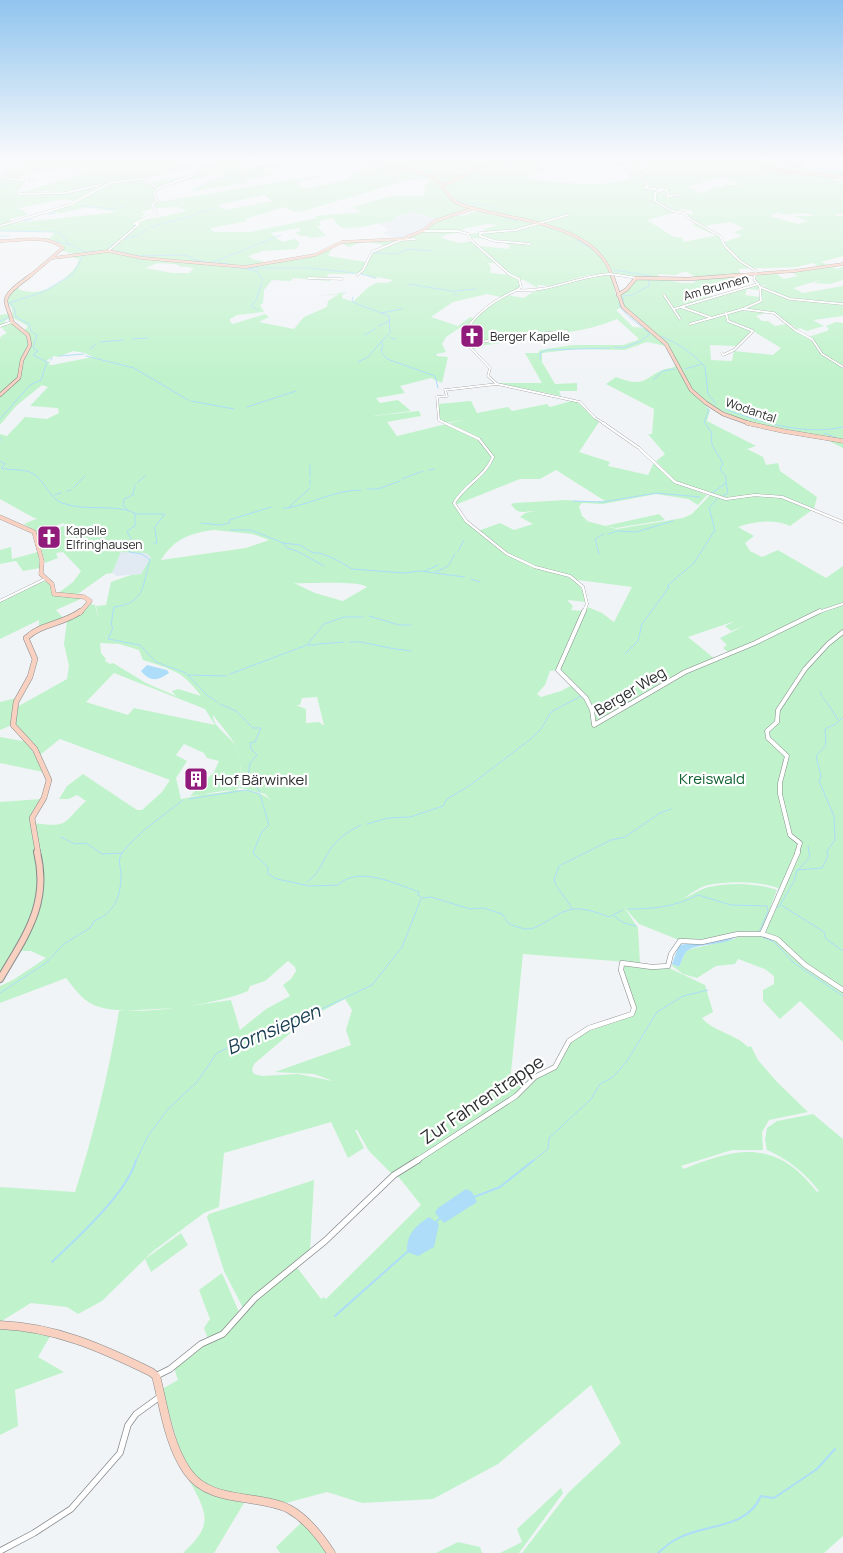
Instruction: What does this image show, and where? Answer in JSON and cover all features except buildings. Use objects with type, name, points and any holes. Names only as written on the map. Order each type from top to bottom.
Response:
[{"type":"street","points":[[108,251],[129,232]]},
{"type":"street","points":[[357,275],[363,270],[370,253],[419,232]]},
{"type":"street","points":[[464,232],[468,234],[508,273],[519,280],[521,287],[518,290]]},
{"type":"street","points":[[494,232],[479,234],[495,240],[530,244]]},
{"type":"street","name":"Wodantal","points":[[561,232],[597,250],[611,268],[617,292],[626,311],[666,344],[674,356],[688,386],[712,406],[759,426],[843,441]]},
{"type":"street","points":[[714,232],[720,236],[725,246],[740,261],[755,269],[754,279],[760,288],[761,301],[742,309]]},
{"type":"street","points":[[54,258],[108,251],[142,258],[233,268],[282,262],[315,255],[335,244],[361,240],[415,239]]},
{"type":"street","points":[[0,241],[56,243],[63,248],[54,258],[7,296],[6,302],[11,311],[12,322],[28,335],[30,345],[22,360],[19,378],[0,395]]},
{"type":"street","points":[[843,264],[798,271],[688,279],[636,278],[609,274],[581,277],[534,292],[518,290],[495,301],[470,321],[462,338],[490,368],[488,376],[497,384],[580,402],[595,418],[639,448],[675,482],[726,499],[755,495],[782,497],[843,522]]},
{"type":"street","points":[[308,278],[342,278]]},
{"type":"street","points":[[617,292],[624,291],[636,278]]},
{"type":"street","name":"Am Brunnen","points":[[674,309],[758,284]]},
{"type":"street","points":[[760,288],[775,295],[809,303],[843,304]]},
{"type":"street","name":"Am Brunnen","points":[[664,295],[668,298],[680,319]]},
{"type":"street","name":"Am Brunnen","points":[[680,307],[712,318]]},
{"type":"street","points":[[742,309],[746,312],[774,313],[797,332],[812,340],[822,354],[843,367]]},
{"type":"street","name":"Am Brunnen","points":[[690,324],[742,309]]},
{"type":"street","name":"Am Brunnen","points":[[722,353],[723,355],[734,350],[753,331],[728,321],[726,313]]},
{"type":"street","points":[[0,326],[12,322]]},
{"type":"street","points":[[469,345],[487,339],[539,336],[567,331]]},
{"type":"street","name":"Berger Weg","points":[[497,384],[454,388],[445,390],[447,395],[437,397],[439,420],[478,439],[493,457],[491,463],[479,478],[459,492],[454,502],[460,512],[480,534],[507,554],[535,567],[570,576],[583,587],[587,604],[558,670],[570,678],[587,698],[593,712],[592,722],[594,726],[685,672],[756,643],[812,614],[843,604]]},
{"type":"street","points":[[0,517],[34,532],[42,561],[41,574],[52,584],[54,595],[84,597],[90,600],[70,619],[36,630],[26,638],[35,659],[30,677],[16,702],[13,725],[35,749],[49,780],[44,798],[32,818],[40,854],[42,890],[37,910],[0,979]]},
{"type":"street","points":[[0,601],[45,578]]},
{"type":"street","points":[[762,934],[765,922],[800,848],[800,843],[790,835],[780,794],[780,783],[787,756],[783,750],[768,738],[767,731],[778,722],[780,718],[778,710],[805,670],[828,644],[843,632]]},
{"type":"street","name":"Zur Fahrentrappe","points":[[156,1376],[170,1370],[201,1344],[223,1334],[255,1298],[325,1241],[394,1175],[516,1096],[535,1077],[555,1067],[569,1040],[589,1028],[632,1014],[634,1008],[621,970],[622,963],[661,968],[668,966],[671,954],[680,941],[702,942],[738,934],[762,934],[776,939],[805,965],[843,990]]},
{"type":"street","points":[[0,1325],[30,1327],[71,1335],[152,1372],[156,1376],[162,1395],[176,1449],[187,1472],[199,1485],[218,1494],[278,1505],[288,1509],[318,1533],[331,1553]]},
{"type":"street","points":[[0,1551],[34,1533],[71,1508],[120,1453],[128,1425],[136,1414],[162,1395]]},
{"type":"shaded area","points":[[384,232],[417,232],[399,240]]},
{"type":"shaded area","points":[[121,552],[146,553],[151,557],[141,574],[117,576],[112,573]]},
{"type":"green space","name":"Kreiswald","points":[[54,232],[273,232],[270,233],[282,242],[295,239],[300,243],[296,249],[263,251],[248,256],[254,260],[263,261],[261,263],[289,261],[317,255],[333,246],[328,256],[366,262],[366,265],[371,253],[383,247],[381,244],[362,242],[349,247],[340,242],[367,239],[401,241],[419,232],[460,232],[445,235],[441,238],[460,243],[473,241],[496,263],[488,263],[491,267],[490,273],[511,275],[479,246],[509,249],[510,245],[491,239],[471,238],[469,234],[666,232],[682,238],[684,242],[718,235],[728,250],[724,242],[742,236],[735,232],[843,232],[843,256],[821,262],[837,269],[843,267],[843,280],[830,284],[814,283],[820,280],[793,288],[803,293],[843,286],[843,316],[813,320],[824,326],[807,331],[800,328],[795,330],[793,328],[795,326],[785,323],[768,312],[756,316],[762,321],[768,321],[775,326],[786,324],[790,327],[809,339],[817,346],[819,351],[818,345],[808,337],[827,331],[829,329],[826,326],[836,322],[843,323],[843,448],[823,438],[832,438],[776,429],[737,418],[719,410],[704,400],[687,381],[667,344],[635,319],[620,300],[620,293],[628,289],[636,279],[650,279],[613,274],[608,263],[612,274],[588,275],[558,283],[588,276],[612,275],[615,293],[622,307],[616,310],[633,327],[646,328],[666,346],[647,342],[625,350],[577,349],[542,353],[542,362],[555,384],[577,383],[577,391],[559,391],[561,396],[497,383],[542,383],[525,353],[538,353],[540,350],[573,345],[623,345],[638,340],[638,338],[617,319],[579,330],[514,337],[509,342],[478,346],[474,350],[467,343],[470,340],[463,336],[464,328],[461,327],[446,337],[442,344],[446,352],[436,354],[437,356],[448,357],[442,383],[431,378],[400,386],[405,393],[376,398],[380,403],[398,400],[411,411],[365,417],[419,411],[421,416],[387,422],[397,436],[463,420],[446,423],[439,420],[438,404],[471,401],[477,413],[508,407],[512,411],[547,404],[550,407],[575,400],[599,422],[579,452],[610,462],[608,466],[648,475],[654,462],[674,482],[707,495],[698,505],[688,499],[656,494],[603,504],[582,503],[579,506],[582,516],[588,521],[617,529],[683,518],[692,514],[710,495],[728,499],[676,482],[656,461],[665,454],[648,434],[652,434],[654,409],[606,384],[616,377],[627,381],[642,381],[665,369],[675,367],[674,357],[686,385],[710,410],[707,421],[756,446],[747,449],[763,457],[766,465],[778,463],[780,471],[817,497],[814,509],[799,503],[812,510],[790,526],[778,522],[764,522],[750,523],[738,527],[754,536],[745,543],[750,551],[762,557],[778,550],[826,578],[843,566],[843,989],[810,968],[778,939],[766,933],[768,921],[780,893],[778,888],[753,883],[734,882],[708,885],[684,898],[706,888],[726,884],[752,885],[777,890],[761,932],[739,933],[702,941],[679,940],[639,924],[624,907],[638,928],[640,963],[523,954],[510,1082],[526,1084],[515,1096],[393,1175],[369,1151],[357,1130],[355,1130],[364,1148],[348,1158],[331,1122],[224,1153],[219,1207],[204,1213],[152,1252],[102,1301],[78,1314],[67,1307],[31,1303],[0,1322],[0,1187],[75,1192],[111,1057],[119,1011],[127,1011],[109,1009],[90,1003],[78,993],[66,978],[0,1003],[0,986],[13,980],[46,958],[31,951],[17,951],[37,912],[44,889],[42,860],[33,823],[54,825],[68,819],[86,801],[77,795],[69,799],[59,799],[67,786],[83,774],[137,810],[142,810],[162,792],[170,780],[60,739],[40,755],[33,743],[15,726],[17,707],[67,679],[69,666],[64,644],[67,621],[91,604],[95,605],[99,620],[96,606],[106,605],[111,582],[131,575],[141,574],[151,557],[146,553],[121,552],[112,573],[106,574],[75,596],[57,594],[73,582],[81,571],[63,552],[56,553],[58,558],[45,563],[39,541],[43,540],[43,534],[66,525],[63,523],[37,532],[24,524],[38,518],[34,518],[0,499],[0,434],[7,436],[25,417],[47,419],[59,413],[58,408],[30,406],[48,387],[42,385],[16,406],[0,425],[0,396],[14,385],[21,376],[24,359],[31,341],[24,331],[28,326],[13,318],[12,308],[7,302],[11,293],[18,287],[23,291],[38,292],[60,282],[70,273],[79,259],[70,257],[83,253],[73,254],[62,251],[64,248],[61,244],[43,240],[52,237]],"holes":[[[158,263],[176,264],[194,268],[189,273],[172,273],[145,268]],[[813,263],[818,266],[791,272],[798,276],[784,279],[775,273],[757,274],[755,280],[759,285],[772,285],[760,286],[761,301],[743,309],[746,312],[740,310],[759,301],[760,297],[745,295],[747,289],[759,290],[758,284],[712,297],[701,291],[703,288],[724,289],[720,285],[747,283],[747,279],[751,279],[746,274],[741,274],[738,269],[797,267]],[[687,272],[697,278],[694,283],[682,283],[656,278],[659,274],[676,275]],[[328,274],[364,274],[375,279],[377,277],[393,280],[376,283],[353,302],[342,298],[342,295],[347,292],[320,296],[339,294],[328,301],[327,307],[304,317],[294,329],[259,322],[269,317],[265,314],[233,324],[230,322],[230,319],[237,315],[264,312],[260,305],[263,303],[264,290],[272,280],[290,281],[293,278],[330,281],[331,279],[324,278],[327,278]],[[518,279],[524,280],[539,289],[537,285],[550,286],[531,293],[524,298],[506,295],[484,310],[471,322],[473,318],[470,317],[458,326],[431,317],[453,302],[487,294],[501,297],[519,289],[521,285]],[[753,331],[781,348],[773,355],[734,351],[732,361],[711,360],[710,345],[736,346]],[[73,351],[85,353],[93,357],[52,365],[49,365],[50,362],[46,361],[54,356],[58,357]],[[556,470],[605,501],[565,500],[515,503],[511,504],[516,510],[525,512],[536,511],[525,513],[520,517],[533,524],[514,530],[500,523],[478,531],[466,521],[455,505],[520,479],[540,479]],[[214,530],[253,534],[269,540],[246,548],[161,560],[171,547],[183,538]],[[537,567],[571,576],[578,580],[632,587],[614,622],[602,613],[588,607],[559,669],[585,694],[593,713],[594,724],[653,688],[715,659],[688,637],[735,621],[725,626],[731,631],[744,626],[720,638],[727,645],[723,648],[729,653],[795,622],[767,636],[680,676],[616,715],[594,726],[591,722],[589,705],[574,684],[561,691],[541,697],[537,694],[545,685],[550,671],[558,670],[584,611],[571,610],[573,606],[567,600],[586,602],[582,590],[576,582],[569,577]],[[294,583],[344,583],[367,587],[343,601],[315,593]],[[100,643],[119,644],[139,650],[143,660],[176,672],[188,681],[201,696],[178,689],[172,691],[176,696],[146,683],[113,663],[110,664],[105,661],[106,659],[101,653]],[[114,673],[205,709],[215,725],[134,708],[128,715],[86,702]],[[317,697],[324,725],[319,722],[306,723],[306,709],[296,705],[300,705],[302,698]],[[213,715],[228,734],[235,745],[215,723]],[[184,744],[204,753],[207,758],[219,761],[214,772],[190,796],[203,794],[181,799],[176,778],[187,761],[176,755]],[[240,772],[240,788],[265,794],[271,800],[251,791],[232,790],[239,788]],[[232,790],[216,793],[203,794]],[[288,961],[295,967],[296,971],[291,979],[283,985],[290,996],[266,1009],[240,1030],[231,1000],[174,1008],[234,996],[248,991],[250,986],[265,981]],[[345,999],[352,1010],[346,1030],[351,1045],[275,1072],[314,1074],[333,1081],[298,1074],[262,1076],[254,1074],[252,1070],[254,1064],[307,1019]]]},
{"type":"green space","points":[[323,232],[326,236],[310,238],[308,236],[301,236],[295,233]]},
{"type":"green space","points":[[0,315],[10,315],[9,319],[5,320],[6,324],[11,323],[26,335],[29,346],[23,356],[18,378],[0,395],[0,339],[1,336],[7,333],[0,326]]},
{"type":"green space","points":[[659,514],[665,520],[616,528],[605,526]]},
{"type":"green space","points":[[11,547],[12,559],[38,552],[40,568],[23,571],[16,561],[0,564],[0,550]]},
{"type":"green space","points":[[44,581],[51,584],[52,593],[83,598],[56,610],[65,620],[39,628],[39,620],[0,639],[0,602]]},
{"type":"green space","points":[[16,698],[12,725],[0,730],[0,702]]},
{"type":"green space","points":[[0,737],[28,742],[43,772],[0,763]]},
{"type":"green space","points":[[41,799],[34,809],[30,822],[36,843],[40,887],[28,925],[0,976],[0,802]]},
{"type":"green space","points":[[737,935],[758,935],[775,940],[799,962],[843,991],[843,1042],[800,1001],[780,1019],[763,1001],[763,990],[774,984],[774,976],[765,969],[738,959],[735,964],[716,966],[697,978],[683,974],[671,965],[679,967],[686,951],[735,939]]},
{"type":"green space","points":[[623,964],[652,968],[667,967],[705,985],[713,1012],[702,1018],[707,1023],[748,1047],[751,1046],[758,1060],[777,1082],[808,1112],[769,1120],[762,1132],[763,1150],[732,1150],[681,1166],[684,1169],[722,1156],[740,1152],[756,1152],[772,1156],[787,1163],[802,1175],[817,1192],[819,1191],[802,1172],[767,1150],[765,1140],[767,1128],[777,1121],[813,1114],[843,1139],[843,1536],[824,1553],[522,1553],[568,1493],[621,1443],[591,1385],[498,1464],[433,1499],[362,1503],[327,1492],[286,1503],[215,1489],[201,1483],[186,1465],[179,1448],[162,1389],[178,1380],[174,1368],[201,1346],[231,1330],[243,1311],[296,1266],[321,1299],[324,1297],[326,1299],[421,1205],[397,1175],[484,1118],[537,1078],[553,1070],[569,1044],[576,1037],[625,1018],[632,1013],[636,1008],[622,971]]},
{"type":"green space","points":[[314,1180],[310,1252],[243,1308],[224,1271],[207,1217],[209,1214]]},
{"type":"green space","points":[[181,1233],[188,1245],[151,1272],[145,1259]]},
{"type":"green space","points":[[222,1273],[239,1312],[223,1332],[208,1339],[204,1328],[210,1319],[199,1290]]},
{"type":"green space","points":[[0,1328],[52,1333],[38,1357],[64,1372],[15,1390],[18,1426],[0,1435]]},
{"type":"green space","points":[[190,1482],[203,1491],[244,1503],[214,1553],[183,1553],[199,1535],[203,1528],[204,1520],[204,1512]]},
{"type":"green space","points":[[561,1488],[563,1493],[519,1553],[500,1553],[522,1542],[517,1529]]},
{"type":"green space","points":[[302,1522],[314,1531],[328,1553],[280,1553],[276,1547]]},
{"type":"green space","points":[[458,1542],[480,1547],[482,1553],[436,1553]]},
{"type":"water","points":[[147,665],[167,670],[169,673],[158,679],[151,679],[141,671]]},
{"type":"water","points":[[736,937],[725,942],[690,949],[686,952],[679,967],[672,964],[679,945]]},
{"type":"water","points":[[466,1189],[472,1192],[477,1202],[444,1223],[435,1213],[438,1208]]},
{"type":"water","points":[[429,1217],[439,1224],[434,1247],[418,1256],[407,1252],[408,1241],[412,1232]]},
{"type":"waterway","points":[[59,232],[69,244],[85,252]]},
{"type":"waterway","points":[[124,239],[142,232]]},
{"type":"waterway","points":[[569,232],[576,236]]},
{"type":"waterway","points":[[211,263],[281,235]]},
{"type":"waterway","points":[[0,236],[9,236]]},
{"type":"waterway","points":[[577,240],[589,247]]},
{"type":"waterway","points":[[53,241],[70,245]]},
{"type":"waterway","points":[[109,248],[115,243]]},
{"type":"waterway","points":[[373,253],[397,254],[408,249],[432,251]]},
{"type":"waterway","points":[[111,250],[139,256],[183,255],[192,257]]},
{"type":"waterway","points":[[86,252],[102,251]]},
{"type":"waterway","points":[[0,419],[30,385],[41,380],[47,362],[33,355],[38,351],[33,348],[37,335],[31,331],[29,324],[16,317],[14,307],[9,303],[43,292],[73,274],[84,254]]},
{"type":"waterway","points":[[191,259],[210,263]]},
{"type":"waterway","points":[[218,263],[229,264]]},
{"type":"waterway","points":[[235,268],[309,268],[355,273]]},
{"type":"waterway","points":[[247,269],[257,271],[263,280]]},
{"type":"waterway","points":[[614,270],[651,276]]},
{"type":"waterway","points":[[361,274],[376,278]]},
{"type":"waterway","points":[[623,301],[623,296],[632,295],[649,286],[649,280]]},
{"type":"waterway","points":[[258,310],[251,306],[256,300],[262,282]]},
{"type":"waterway","points":[[408,284],[452,291],[457,296]]},
{"type":"waterway","points":[[454,291],[476,289]]},
{"type":"waterway","points":[[353,297],[352,301],[355,303],[381,313]]},
{"type":"waterway","points":[[621,308],[627,315]]},
{"type":"waterway","points":[[381,313],[402,309]]},
{"type":"waterway","points":[[381,313],[389,316],[390,333]]},
{"type":"waterway","points":[[628,316],[642,327]]},
{"type":"waterway","points":[[0,321],[8,318]]},
{"type":"waterway","points":[[379,326],[389,321]]},
{"type":"waterway","points":[[365,335],[375,329]]},
{"type":"waterway","points":[[642,340],[650,334],[644,329]]},
{"type":"waterway","points":[[381,342],[389,334]]},
{"type":"waterway","points":[[661,336],[684,349],[702,364]]},
{"type":"waterway","points":[[133,339],[147,338]]},
{"type":"waterway","points":[[391,338],[395,339]]},
{"type":"waterway","points":[[101,342],[123,340]]},
{"type":"waterway","points":[[614,347],[623,348],[641,341]]},
{"type":"waterway","points":[[358,362],[368,357],[381,342]]},
{"type":"waterway","points":[[381,342],[383,344],[381,352]]},
{"type":"waterway","points":[[90,349],[96,344]]},
{"type":"waterway","points":[[540,359],[540,353],[547,350],[610,348]]},
{"type":"waterway","points":[[382,353],[387,359],[435,376],[438,388]]},
{"type":"waterway","points":[[60,356],[84,354]]},
{"type":"waterway","points":[[86,356],[134,368],[188,400]]},
{"type":"waterway","points":[[685,369],[702,364]]},
{"type":"waterway","points":[[702,364],[705,367],[708,394],[716,404]]},
{"type":"waterway","points":[[653,380],[663,371],[675,369]]},
{"type":"waterway","points":[[247,407],[296,391]]},
{"type":"waterway","points":[[191,401],[234,409]]},
{"type":"waterway","points":[[707,409],[709,410],[704,422],[712,433],[711,442],[723,464],[720,469],[726,477],[726,483]]},
{"type":"waterway","points":[[725,409],[753,419],[798,429],[813,430],[843,427]]},
{"type":"waterway","points":[[824,433],[837,438]]},
{"type":"waterway","points":[[0,461],[5,464],[1,468],[32,473],[53,497],[62,503],[80,507],[117,508],[135,514]]},
{"type":"waterway","points":[[310,465],[310,477]]},
{"type":"waterway","points":[[429,470],[434,469]]},
{"type":"waterway","points":[[402,479],[423,471]]},
{"type":"waterway","points":[[73,488],[85,476]]},
{"type":"waterway","points":[[137,483],[145,476]]},
{"type":"waterway","points":[[310,480],[310,485]]},
{"type":"waterway","points":[[367,489],[378,489],[400,481]]},
{"type":"waterway","points":[[712,493],[726,483]]},
{"type":"waterway","points":[[721,497],[728,493],[726,483]]},
{"type":"waterway","points":[[128,510],[123,506],[124,499],[133,495],[135,485]]},
{"type":"waterway","points":[[288,508],[310,488]]},
{"type":"waterway","points":[[67,491],[71,490]]},
{"type":"waterway","points":[[288,508],[334,494],[361,490]]},
{"type":"waterway","points":[[55,495],[61,493]]},
{"type":"waterway","points":[[573,501],[603,502],[656,493],[700,497]]},
{"type":"waterway","points":[[625,654],[638,641],[642,624],[669,587],[667,586],[694,563],[715,530],[709,508],[717,499]]},
{"type":"waterway","points":[[201,523],[220,525],[230,523],[229,520],[271,507]]},
{"type":"waterway","points":[[283,508],[288,508]]},
{"type":"waterway","points":[[135,514],[165,514],[154,528]]},
{"type":"waterway","points":[[135,514],[135,526],[127,531],[134,545],[129,552],[142,554],[150,560],[144,585],[137,597],[124,605],[114,607],[111,625],[113,628],[108,639],[140,645],[156,662],[186,673],[207,695],[217,702]]},
{"type":"waterway","points":[[608,534],[617,531],[636,532],[673,521]]},
{"type":"waterway","points":[[154,543],[157,543],[155,529]]},
{"type":"waterway","points":[[230,530],[251,530],[283,543]]},
{"type":"waterway","points":[[599,554],[595,539],[604,534]]},
{"type":"waterway","points":[[458,551],[464,540]]},
{"type":"waterway","points":[[283,543],[300,545],[313,553],[320,553],[335,559],[352,569],[404,573],[420,571],[464,577]]},
{"type":"waterway","points":[[283,543],[287,548],[297,551],[324,566]]},
{"type":"waterway","points":[[436,572],[448,566],[455,554]]},
{"type":"waterway","points":[[425,571],[438,565]]},
{"type":"waterway","points":[[471,579],[480,582]]},
{"type":"waterway","points":[[369,616],[399,625],[411,625]]},
{"type":"waterway","points":[[230,674],[307,645],[324,624],[344,617],[363,617]]},
{"type":"waterway","points":[[318,644],[344,642]]},
{"type":"waterway","points":[[349,642],[361,642],[395,649]]},
{"type":"waterway","points":[[308,645],[317,645]]},
{"type":"waterway","points":[[396,649],[411,651]]},
{"type":"waterway","points":[[188,675],[227,676]]},
{"type":"waterway","points":[[820,692],[822,696]]},
{"type":"waterway","points":[[367,824],[388,818],[410,817],[443,806],[447,799],[469,786],[532,738],[541,729],[551,712],[581,696]]},
{"type":"waterway","points":[[823,698],[827,703]]},
{"type":"waterway","points":[[220,704],[236,711],[253,728],[261,728],[255,742],[250,743],[251,749],[257,755],[250,763],[248,775],[260,792]]},
{"type":"waterway","points":[[828,704],[838,720]]},
{"type":"waterway","points":[[775,907],[779,907],[794,881],[797,870],[822,868],[828,856],[827,851],[835,840],[834,816],[819,781],[821,777],[816,756],[826,745],[825,729],[836,724],[843,717]]},
{"type":"waterway","points":[[189,799],[246,790],[260,794],[269,825],[261,833],[253,853],[268,867],[268,874],[277,879],[310,886],[338,885],[346,879],[356,877],[377,878],[419,892],[418,895],[422,898],[431,897],[470,909],[484,908],[502,914],[509,924],[526,929],[538,926],[568,910],[583,909],[609,917],[623,910]]},
{"type":"waterway","points":[[122,853],[142,832],[183,800]]},
{"type":"waterway","points":[[556,885],[554,880],[559,866],[611,840],[625,837],[660,813],[671,809]]},
{"type":"waterway","points":[[307,882],[317,872],[334,844],[347,833],[361,825]]},
{"type":"waterway","points":[[61,837],[75,844],[86,843],[102,854],[122,853]]},
{"type":"waterway","points":[[799,869],[810,857],[808,846]]},
{"type":"waterway","points":[[0,993],[46,963],[64,944],[91,927],[94,921],[107,914],[115,903],[120,890],[121,875],[119,861],[122,853]]},
{"type":"waterway","points":[[557,887],[572,908]]},
{"type":"waterway","points":[[628,909],[647,909],[664,906],[698,895],[731,905],[767,906],[768,911],[759,932]]},
{"type":"waterway","name":"Bornsiepen","points":[[136,1161],[148,1136],[167,1110],[197,1082],[217,1053],[255,1034],[290,1024],[372,985],[402,947],[421,899]]},
{"type":"waterway","points":[[781,905],[824,932],[826,939],[843,951]]},
{"type":"waterway","points":[[614,916],[624,923],[636,926]]},
{"type":"waterway","points":[[760,936],[774,942],[794,963],[843,996]]},
{"type":"waterway","points":[[533,1161],[548,1149],[549,1138],[591,1099],[600,1084],[613,1077],[627,1061],[657,1012],[683,996],[708,990]]},
{"type":"waterway","name":"Bornsiepen","points":[[52,1262],[87,1228],[112,1200],[131,1173],[136,1160]]},
{"type":"waterway","points":[[474,1197],[500,1187],[534,1160]]},
{"type":"waterway","points":[[436,1222],[440,1218]]},
{"type":"waterway","points":[[335,1316],[407,1252]]},
{"type":"waterway","points":[[658,1553],[671,1542],[684,1535],[722,1525],[745,1515],[754,1507],[761,1496],[774,1498],[817,1469],[835,1449]]},
{"type":"place","name":"Berger Kapelle","points":[[472,336]]},
{"type":"place","name":"Kapelle Elfringhausen","points":[[49,537]]},
{"type":"place","name":"Hof Bärwinkel","points":[[196,779]]}]
